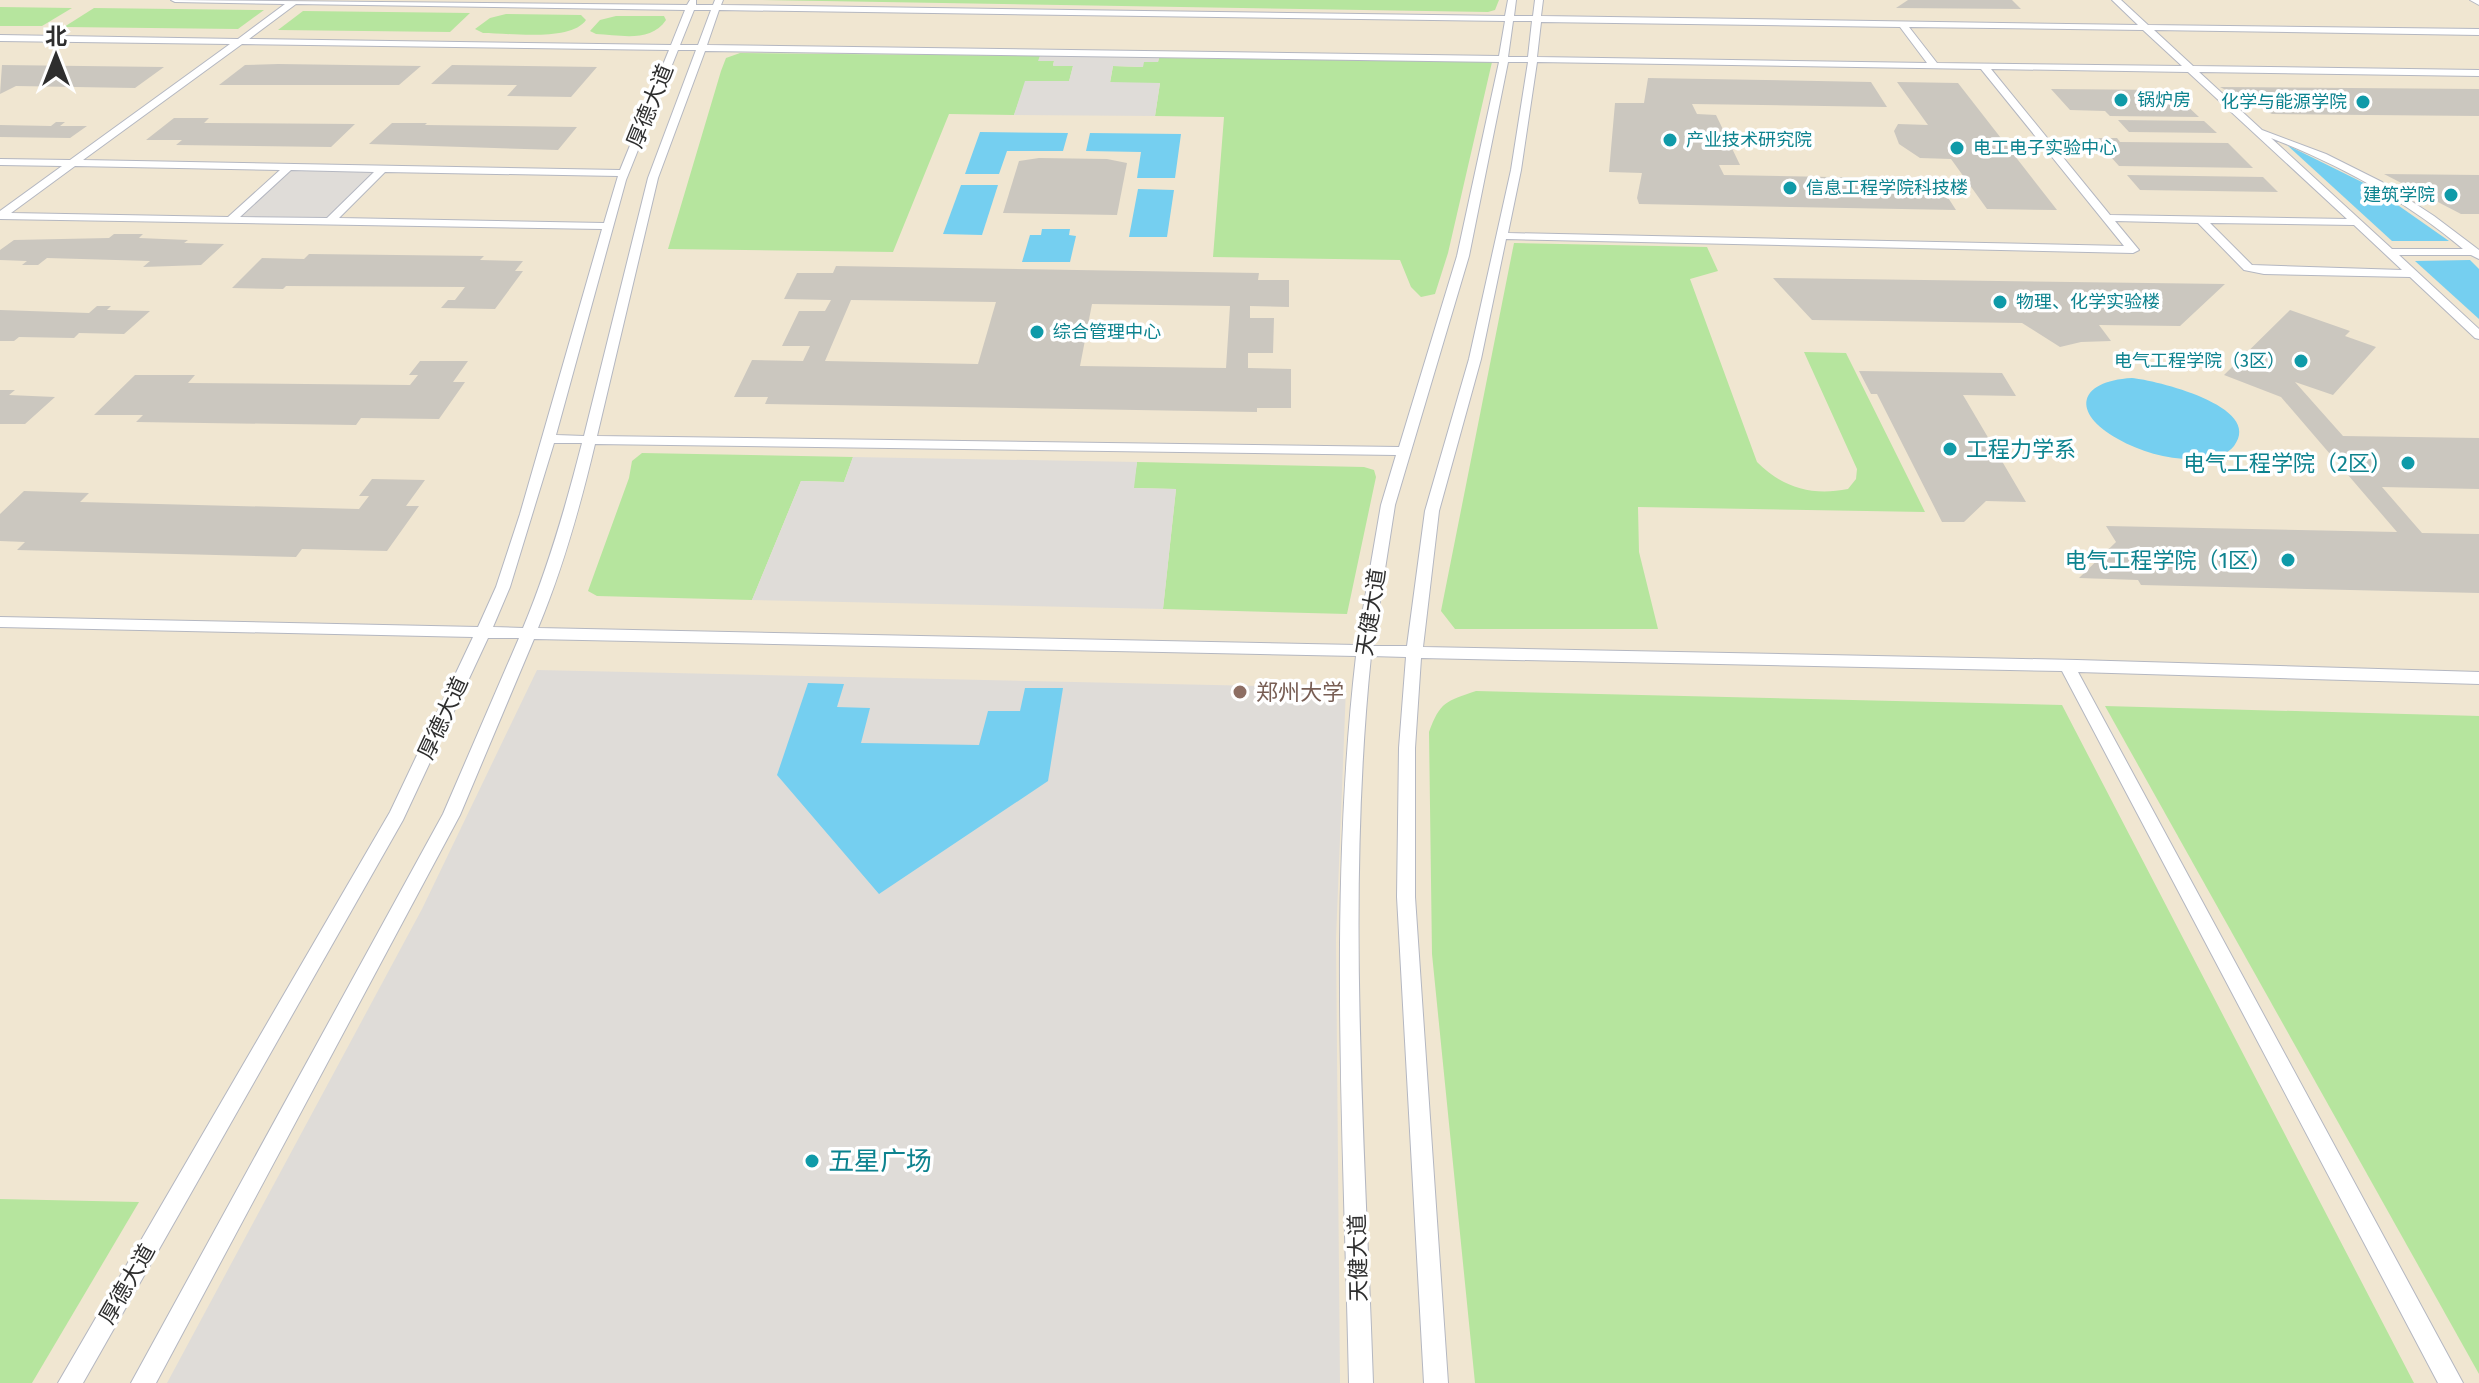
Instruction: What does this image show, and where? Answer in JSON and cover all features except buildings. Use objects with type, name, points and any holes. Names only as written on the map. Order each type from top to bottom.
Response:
[{"type":"lane","points":[[175,0],[718,4],[1509,19],[2479,32]]},
{"type":"lane","name":"天健大道","points":[[1361,1383],[1348,894],[1354,744],[1364,652],[1388,505],[1463,256],[1504,59],[1512,0]]},
{"type":"lane","name":"天健大道","points":[[1436,1383],[1406,897],[1407,748],[1414,653],[1432,511],[1475,359],[1503,236],[1539,0]]},
{"type":"lane","points":[[2116,0],[2479,335]]},
{"type":"lane","points":[[295,1],[0,216],[608,226]]},
{"type":"lane","name":"厚德大道","points":[[70,1383],[397,815],[482,633],[513,558],[624,173],[692,4]]},
{"type":"lane","name":"厚德大道","points":[[143,1383],[451,815],[529,634],[568,525],[653,178],[718,4]]},
{"type":"lane","points":[[1902,24],[1934,65]]},
{"type":"lane","points":[[0,38],[2479,73]]},
{"type":"lane","points":[[1503,236],[2133,250],[1984,66]]},
{"type":"lane","points":[[2256,129],[2297,144],[2375,184],[2434,220],[2477,253]]},
{"type":"lane","points":[[0,162],[624,173]]},
{"type":"lane","points":[[230,220],[289,167]]},
{"type":"lane","points":[[329,222],[383,168]]},
{"type":"lane","points":[[2108,218],[2357,222]]},
{"type":"lane","points":[[2201,220],[2248,268],[2264,271],[2413,274]]},
{"type":"lane","points":[[2389,252],[2477,253]]},
{"type":"lane","points":[[549,439],[1405,451]]},
{"type":"lane","points":[[0,622],[2067,666],[2479,678]]},
{"type":"lane","points":[[2067,666],[2451,1383]]},
{"type":"shaded area","name":"郑州大学","points":[[0,0],[2479,0],[2479,1383],[0,1383]]},
{"type":"shaded area","points":[[1040,56],[1159,58],[1158,62],[1144,62],[1143,67],[1113,66],[1110,82],[1160,83],[1155,116],[1014,115],[1025,81],[1069,81],[1073,66],[1053,66],[1054,61],[1038,61]]},
{"type":"shaded area","points":[[289,167],[383,168],[329,222],[230,220]]},
{"type":"shaded area","points":[[853,457],[1137,462],[1134,488],[1176,489],[1163,609],[752,600],[801,481],[844,482]]},
{"type":"shaded area","name":"五星广场","points":[[537,670],[1346,688],[1336,939],[1340,1383],[167,1383],[422,909]]},
{"type":"green space","points":[[758,0],[1499,0],[1495,10],[1488,12]]},
{"type":"green space","points":[[0,7],[72,8],[42,26],[0,26]]},
{"type":"green space","points":[[94,8],[264,10],[238,29],[64,27]]},
{"type":"green space","points":[[303,11],[470,13],[450,32],[278,30]]},
{"type":"green space","points":[[506,14],[581,15],[586,20],[578,27],[554,34],[483,33],[475,29],[490,18]]},
{"type":"green space","points":[[616,16],[664,16],[666,20],[660,27],[644,35],[596,34],[590,31],[600,20]]},
{"type":"green space","points":[[740,53],[1040,56],[1039,60],[1054,61],[1053,65],[1073,66],[1069,82],[1026,81],[1014,115],[949,114],[893,252],[668,249],[721,71],[726,58]]},
{"type":"green space","points":[[1159,58],[1492,62],[1448,253],[1435,294],[1421,297],[1411,287],[1400,260],[1213,257],[1224,117],[1155,116],[1160,83],[1110,83],[1113,66],[1142,67],[1143,62],[1158,62]]},
{"type":"green space","points":[[1514,243],[1707,247],[1718,271],[1690,279],[1757,462],[1777,478],[1799,488],[1822,491],[1848,489],[1856,479],[1857,469],[1804,352],[1846,353],[1925,512],[1638,507],[1639,552],[1658,629],[1455,629],[1441,611]]},
{"type":"green space","points":[[642,453],[853,457],[844,482],[801,481],[752,600],[597,596],[588,591],[629,478],[632,461]]},
{"type":"green space","points":[[1137,462],[1364,467],[1374,470],[1376,477],[1347,614],[1163,609],[1176,489],[1133,488]]},
{"type":"green space","points":[[1476,691],[2062,705],[2414,1383],[1475,1383],[1432,954],[1429,732],[1445,704]]},
{"type":"green space","points":[[2105,706],[2479,716],[2479,1374]]},
{"type":"green space","points":[[0,1199],[139,1202],[32,1383],[0,1383]]},
{"type":"water","points":[[980,132],[1068,133],[1063,151],[1007,151],[999,174],[965,174]]},
{"type":"water","points":[[1090,133],[1181,134],[1175,178],[1137,178],[1141,152],[1086,151]]},
{"type":"water","points":[[2287,145],[2372,187],[2449,241],[2392,241]]},
{"type":"water","points":[[961,185],[998,185],[982,235],[943,234]]},
{"type":"water","points":[[1138,189],[1174,190],[1167,237],[1129,237]]},
{"type":"water","points":[[1042,229],[1070,229],[1069,235],[1076,236],[1070,262],[1022,262],[1030,235],[1041,235]]},
{"type":"water","points":[[2470,260],[2479,269],[2479,319],[2415,261]]},
{"type":"water","points":[[2132,378],[2182,390],[2221,407],[2234,419],[2239,432],[2232,449],[2207,458],[2173,458],[2139,449],[2103,429],[2087,409],[2091,392],[2114,380]]},
{"type":"water","points":[[808,683],[844,684],[837,707],[870,708],[861,743],[979,745],[988,711],[1020,711],[1025,688],[1063,688],[1048,781],[879,894],[777,775]]},
{"type":"place","name":"锅炉房","points":[[2121,100]]},
{"type":"place","name":"化学与能源学院","points":[[2363,102]]},
{"type":"place","name":"产业技术研究院","points":[[1670,140]]},
{"type":"place","name":"电工电子实验中心","points":[[1957,148]]},
{"type":"place","name":"信息工程学院科技楼","points":[[1790,188]]},
{"type":"place","name":"建筑学院","points":[[2451,195]]},
{"type":"place","name":"物理、化学实验楼","points":[[2000,302]]},
{"type":"place","name":"综合管理中心","points":[[1037,332]]},
{"type":"place","name":"电气工程学院（3区）","points":[[2301,361]]},
{"type":"place","name":"工程力学系","points":[[1950,449]]},
{"type":"place","name":"电气工程学院（2区）","points":[[2408,463]]},
{"type":"place","name":"电气工程学院（1区）","points":[[2288,560]]},
{"type":"place","name":"郑州大学","points":[[1240,692]]},
{"type":"place","name":"五星广场","points":[[812,1161]]}]
